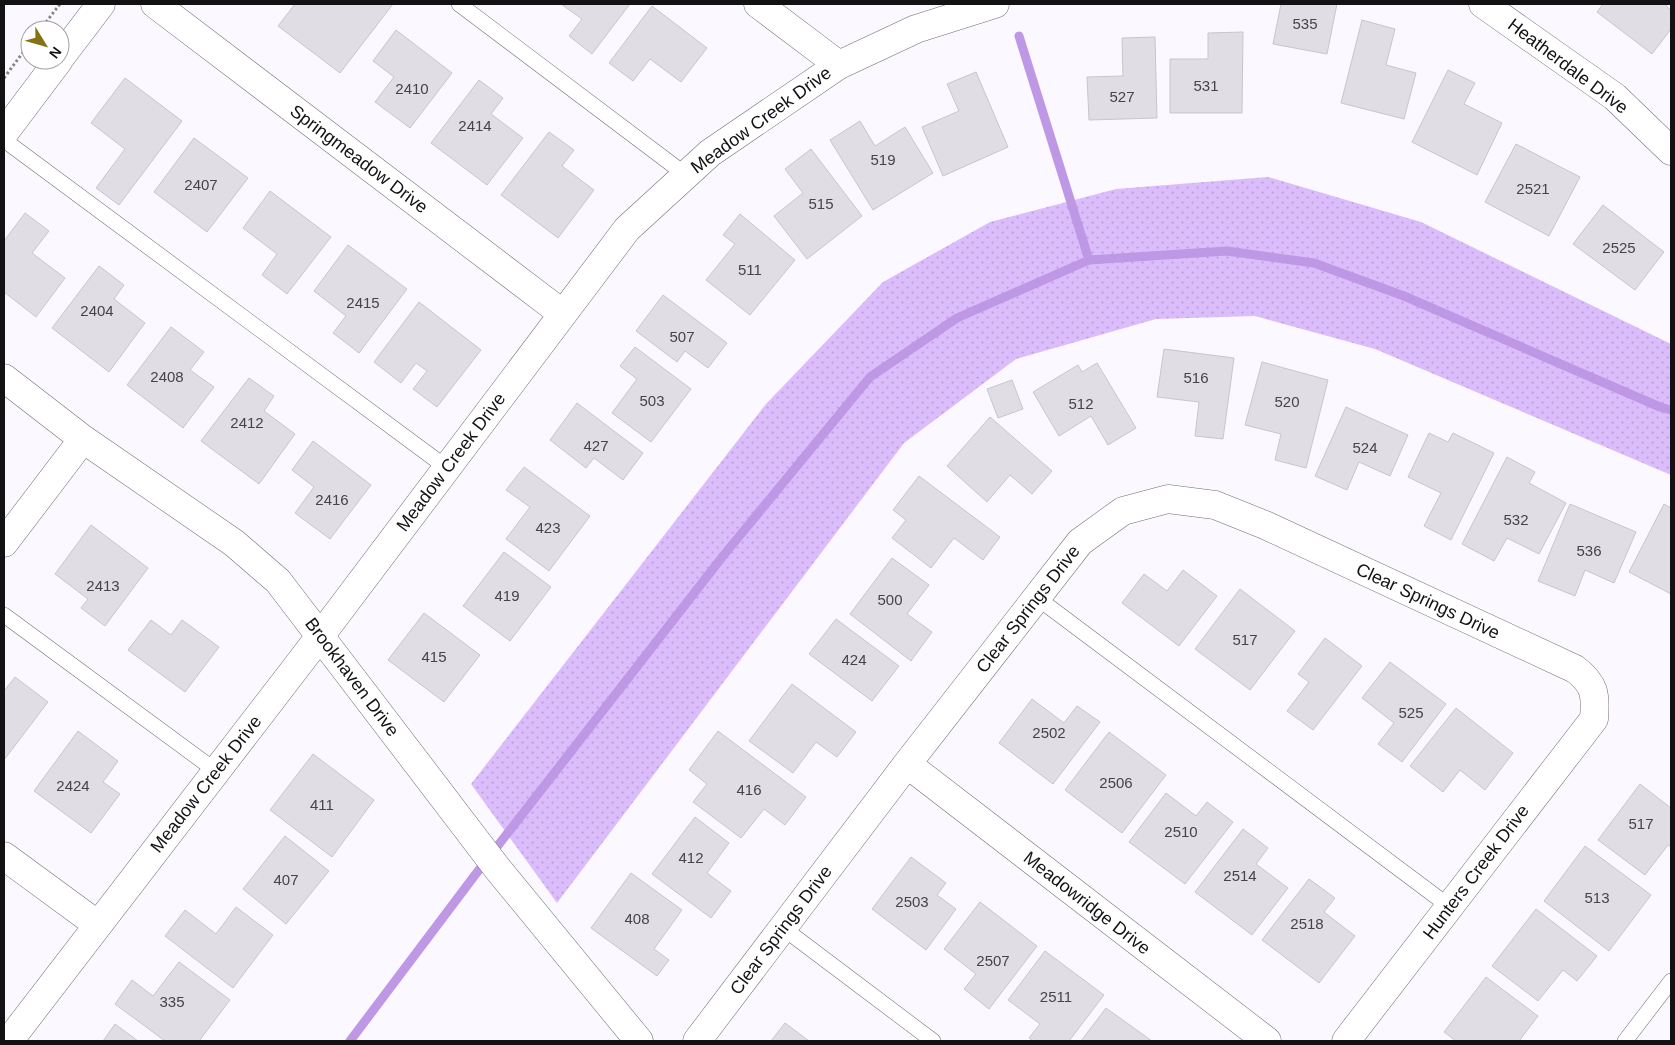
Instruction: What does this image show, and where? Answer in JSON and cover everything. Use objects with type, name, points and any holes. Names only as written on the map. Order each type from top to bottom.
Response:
[{"type":"street","points":[[70,45],[101,4]]},
{"type":"street","name":"Springmeadow Drive","points":[[155,4],[563,314]]},
{"type":"street","points":[[758,4],[838,64]]},
{"type":"street","name":"Meadow Creek Drive","points":[[9,1041],[321,636],[627,229],[710,153],[838,64],[916,29],[995,4]]},
{"type":"street","name":"Heatherdale Drive","points":[[1484,4],[1615,96],[1671,151]]},
{"type":"street","points":[[4,133],[51,70]]},
{"type":"street","name":"Brookhaven Drive","points":[[4,378],[83,439],[234,543],[278,581],[460,820],[639,1041]]},
{"type":"street","points":[[4,543],[83,439]]},
{"type":"street","name":"Clear Springs Drive","points":[[697,1041],[906,764],[1080,542],[1123,511],[1168,499],[1215,505],[1264,525],[1575,669],[1588,680],[1596,699]]},
{"type":"street","name":"Hunters Creek Drive","points":[[1346,1041],[1594,718],[1596,699]]},
{"type":"street","name":"Meadowridge Drive","points":[[906,764],[1267,1041]]},
{"type":"street","points":[[4,856],[98,925]]},
{"type":"lane","points":[[459,4],[686,175]]},
{"type":"lane","points":[[4,140],[448,468]]},
{"type":"lane","points":[[1036,597],[1450,907]]},
{"type":"lane","points":[[4,615],[216,771]]},
{"type":"lane","points":[[783,928],[933,1041]]},
{"type":"lane","points":[[1625,1041],[1671,981]]},
{"type":"path","points":[[48,20],[60,4]]},
{"type":"path","points":[[4,78],[20,56]]},
{"type":"shaded area","points":[[1268,177],[1421,222],[1671,344],[1671,475],[1375,349],[1255,316],[1156,319],[1016,359],[904,443],[557,903],[471,784],[766,404],[883,282],[990,222],[1116,189]]},
{"type":"building","points":[[295,4],[393,4],[340,73],[278,26]]},
{"type":"building","points":[[561,4],[630,4],[592,54],[569,36],[582,19]]},
{"type":"building","points":[[1281,4],[1337,4],[1327,54],[1273,44]]},
{"type":"building","points":[[1603,4],[1668,4],[1666,6],[1671,10],[1671,29],[1652,54],[1597,12]]},
{"type":"building","points":[[652,6],[707,48],[681,82],[650,59],[633,81],[609,63]]},
{"type":"building","points":[[1362,20],[1395,29],[1386,65],[1416,73],[1404,119],[1341,103]]},
{"type":"building","points":[[396,30],[452,73],[410,128],[375,102],[394,77],[373,61]]},
{"type":"building","points":[[1243,32],[1242,113],[1170,113],[1170,59],[1208,59],[1208,33]]},
{"type":"building","points":[[1155,37],[1157,118],[1089,120],[1087,77],[1123,76],[1122,38]]},
{"type":"building","points":[[1448,70],[1475,83],[1464,104],[1502,123],[1477,175],[1412,142]]},
{"type":"building","points":[[976,72],[1008,147],[943,176],[922,127],[959,111],[947,84]]},
{"type":"building","points":[[125,78],[182,121],[119,205],[96,188],[125,149],[91,123]]},
{"type":"building","points":[[479,80],[503,98],[491,114],[523,138],[487,185],[431,143]]},
{"type":"building","points":[[860,121],[875,146],[905,127],[933,173],[873,210],[830,140]]},
{"type":"building","points":[[549,132],[574,150],[562,166],[594,190],[558,238],[501,195]]},
{"type":"building","points":[[194,138],[248,178],[207,232],[154,192]]},
{"type":"building","points":[[1516,144],[1580,177],[1549,236],[1485,202]]},
{"type":"building","points":[[811,149],[862,216],[807,259],[774,216],[803,193],[785,169]]},
{"type":"building","points":[[270,191],[331,237],[287,294],[262,275],[277,254],[243,228]]},
{"type":"building","points":[[1603,205],[1664,252],[1635,290],[1573,244]]},
{"type":"building","points":[[25,213],[49,231],[32,253],[65,278],[36,317],[4,292],[4,241]]},
{"type":"building","points":[[740,214],[795,260],[750,315],[706,280],[735,244],[723,235]]},
{"type":"building","points":[[348,245],[407,289],[359,353],[333,333],[346,316],[314,291]]},
{"type":"building","points":[[99,266],[124,285],[114,299],[145,323],[109,372],[52,328]]},
{"type":"building","points":[[663,295],[727,343],[708,368],[685,351],[677,362],[636,331]]},
{"type":"building","points":[[419,302],[481,350],[437,407],[413,389],[427,371],[416,363],[401,383],[374,362]]},
{"type":"building","points":[[171,327],[204,352],[190,370],[214,387],[183,428],[127,385]]},
{"type":"building","points":[[635,347],[691,389],[651,442],[612,413],[637,379],[620,366]]},
{"type":"building","points":[[1164,349],[1234,358],[1223,439],[1195,436],[1199,402],[1157,397]]},
{"type":"building","points":[[1262,362],[1328,380],[1306,468],[1275,460],[1281,434],[1245,425]]},
{"type":"building","points":[[1097,363],[1136,428],[1108,445],[1091,416],[1059,436],[1033,392],[1078,365],[1082,372]]},
{"type":"building","points":[[249,378],[274,396],[264,411],[295,434],[259,484],[201,441]]},
{"type":"building","points":[[1012,380],[1023,409],[998,418],[987,389]]},
{"type":"building","points":[[577,403],[643,453],[623,480],[594,458],[586,468],[550,440]]},
{"type":"building","points":[[1346,407],[1408,435],[1390,476],[1359,462],[1347,490],[1315,476]]},
{"type":"building","points":[[990,417],[1052,471],[1032,494],[1010,475],[987,502],[947,466]]},
{"type":"building","points":[[1429,433],[1448,442],[1453,433],[1494,453],[1451,540],[1424,526],[1441,493],[1408,477]]},
{"type":"building","points":[[313,441],[371,485],[330,539],[295,513],[314,487],[292,470]]},
{"type":"building","points":[[1507,457],[1535,472],[1529,483],[1566,503],[1539,554],[1507,538],[1494,561],[1462,544]]},
{"type":"building","points":[[524,467],[590,516],[549,571],[506,539],[530,507],[506,490]]},
{"type":"building","points":[[919,476],[1000,537],[983,560],[954,538],[931,568],[892,538],[906,520],[893,510]]},
{"type":"building","points":[[1570,504],[1636,532],[1614,583],[1585,570],[1575,596],[1538,581]]},
{"type":"building","points":[[1664,504],[1671,508],[1671,594],[1629,572]]},
{"type":"building","points":[[91,525],[148,568],[105,626],[81,608],[88,599],[55,574]]},
{"type":"building","points":[[504,552],[551,587],[510,641],[463,606]]},
{"type":"building","points":[[892,558],[929,585],[907,614],[932,632],[911,661],[850,614]]},
{"type":"building","points":[[1183,570],[1217,596],[1179,646],[1122,603],[1144,574],[1167,591]]},
{"type":"building","points":[[1240,589],[1295,631],[1250,690],[1195,649]]},
{"type":"building","points":[[424,613],[480,655],[444,702],[388,660]]},
{"type":"building","points":[[836,619],[899,666],[872,701],[809,654]]},
{"type":"building","points":[[151,620],[171,635],[182,620],[219,647],[185,692],[128,650]]},
{"type":"building","points":[[1325,638],[1362,666],[1313,730],[1287,711],[1309,682],[1298,674]]},
{"type":"building","points":[[1390,662],[1446,704],[1402,762],[1378,744],[1394,723],[1362,698]]},
{"type":"building","points":[[15,677],[48,702],[4,760],[4,691]]},
{"type":"building","points":[[792,684],[856,732],[837,757],[816,742],[793,773],[749,741]]},
{"type":"building","points":[[1032,699],[1064,723],[1077,706],[1100,722],[1053,784],[999,743]]},
{"type":"building","points":[[1456,708],[1513,753],[1485,790],[1460,770],[1443,792],[1410,766]]},
{"type":"building","points":[[78,731],[118,761],[103,782],[120,794],[91,833],[34,791]]},
{"type":"building","points":[[718,731],[806,797],[785,825],[764,809],[741,838],[693,802],[707,784],[689,770]]},
{"type":"building","points":[[1109,732],[1166,775],[1122,833],[1065,790]]},
{"type":"building","points":[[313,754],[374,800],[332,857],[270,810]]},
{"type":"building","points":[[1640,784],[1671,808],[1671,847],[1668,845],[1645,875],[1598,840]]},
{"type":"building","points":[[1166,793],[1196,816],[1207,802],[1233,822],[1185,884],[1129,842]]},
{"type":"building","points":[[695,817],[729,843],[707,873],[731,891],[711,918],[652,874]]},
{"type":"building","points":[[1243,829],[1268,848],[1256,864],[1288,888],[1252,935],[1195,892]]},
{"type":"building","points":[[285,836],[329,871],[286,924],[243,889]]},
{"type":"building","points":[[1585,846],[1651,895],[1609,951],[1544,901]]},
{"type":"building","points":[[911,857],[946,883],[937,895],[956,909],[926,950],[872,909]]},
{"type":"building","points":[[631,873],[682,910],[654,949],[669,960],[657,976],[591,928]]},
{"type":"building","points":[[1309,879],[1335,898],[1324,912],[1355,936],[1319,983],[1262,940]]},
{"type":"building","points":[[980,902],[1037,946],[989,1009],[964,989],[976,974],[944,949]]},
{"type":"building","points":[[236,907],[273,935],[233,988],[165,936],[185,910],[216,934]]},
{"type":"building","points":[[1536,909],[1597,956],[1577,981],[1563,970],[1538,1001],[1492,966]]},
{"type":"building","points":[[1045,951],[1104,995],[1069,1041],[1033,1041],[1029,1038],[1040,1024],[1008,1000]]},
{"type":"building","points":[[179,962],[230,1000],[199,1041],[165,1041],[115,1004],[132,980],[153,996]]},
{"type":"building","points":[[1486,977],[1538,1016],[1519,1041],[1456,1041],[1444,1032]]},
{"type":"building","points":[[1106,1008],[1152,1041],[1081,1041]]},
{"type":"building","points":[[785,1023],[809,1041],[771,1041]]},
{"type":"building","points":[[115,1024],[138,1041],[103,1041]]},
{"type":"waterway","points":[[1019,36],[1089,260]]},
{"type":"waterway","points":[[350,1041],[475,875],[723,556],[870,377],[957,318],[1089,260],[1227,251],[1314,263],[1404,296],[1660,407],[1671,410]]}]
